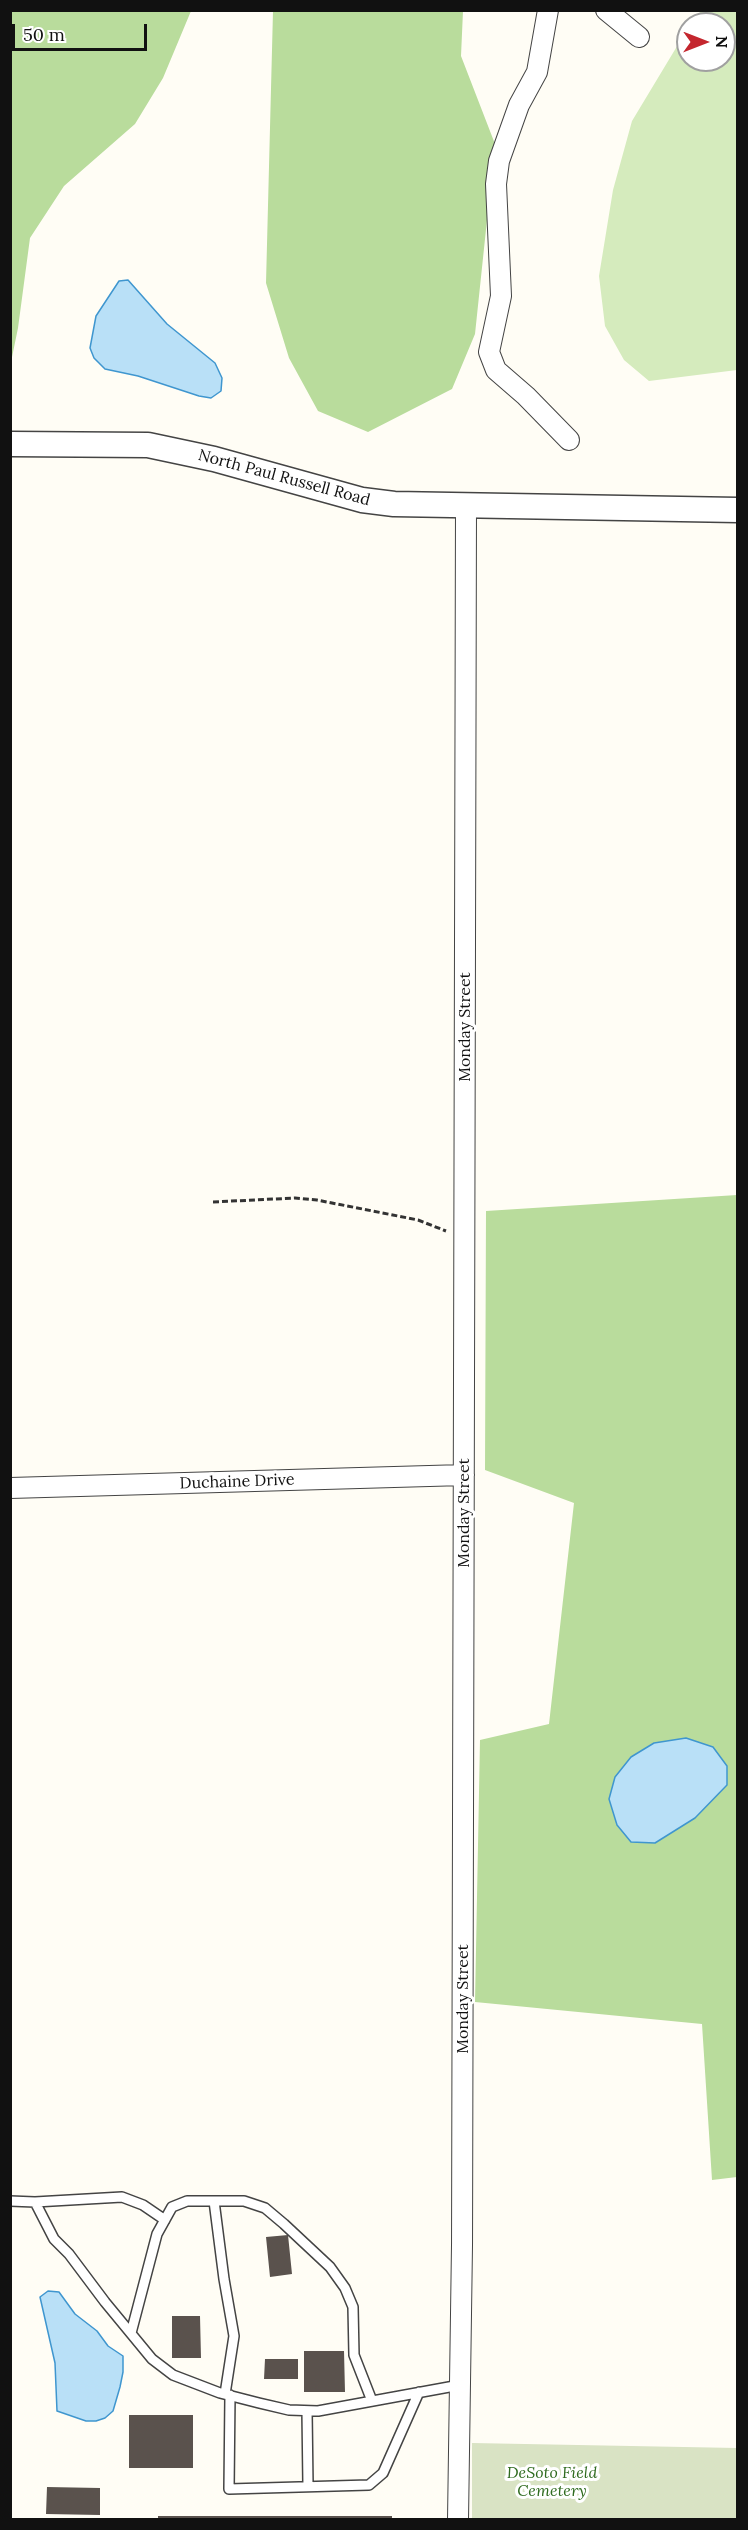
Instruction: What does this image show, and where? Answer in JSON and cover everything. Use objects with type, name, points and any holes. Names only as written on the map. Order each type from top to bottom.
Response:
[{"type":"street","points":[[548,10],[537,72],[519,105],[498,161],[496,184],[501,296],[489,352],[496,370],[526,396],[569,440]]},
{"type":"street","points":[[606,10],[639,37]]},
{"type":"street","name":"North Paul Russell Road","points":[[10,444],[148,444],[214,459],[362,501],[466,506],[738,510]]},
{"type":"street","name":"Monday Street","points":[[458,2520],[462,2245],[466,506]]},
{"type":"street","name":"Duchaine Drive","points":[[10,1488],[464,1475]]},
{"type":"lane","points":[[10,2201],[35,2202],[122,2197],[143,2205],[165,2220]]},
{"type":"lane","points":[[131,2332],[157,2234],[172,2207],[187,2201],[244,2201],[265,2208],[330,2267],[345,2288],[353,2307],[354,2355],[372,2400]]},
{"type":"lane","points":[[214,2201],[234,2336],[227,2395],[229,2489],[369,2485],[383,2473],[420,2392]]},
{"type":"lane","points":[[35,2202],[54,2239],[69,2254],[152,2359],[173,2375],[227,2395],[288,2410],[308,2411],[460,2385]]},
{"type":"lane","points":[[308,2411],[308,2486]]},
{"type":"path","points":[[213,1202],[295,1198],[317,1200],[418,1220],[464,1238]]},
{"type":"green space","points":[[11,10],[191,11],[163,78],[135,124],[64,186],[30,238],[11,362]]},
{"type":"green space","points":[[273,11],[463,11],[461,56],[495,144],[475,334],[452,389],[368,432],[318,411],[289,358],[266,283]]},
{"type":"green space","points":[[737,11],[737,370],[649,381],[624,360],[605,326],[599,276],[613,190],[632,121],[676,48],[676,72],[736,72],[736,12],[700,12]]},
{"type":"green space","points":[[737,1195],[737,2177],[712,2180],[702,2024],[475,2002],[480,1740],[549,1724],[574,1503],[485,1470],[486,1211]]},
{"type":"green space","name":"DeSoto Field Cemetery","points":[[472,2443],[737,2448],[737,2519],[472,2519]]},
{"type":"water","points":[[128,280],[167,324],[215,363],[222,378],[221,391],[211,398],[199,396],[138,376],[105,369],[94,358],[90,348],[96,316],[119,281]]},
{"type":"water","points":[[686,1738],[713,1747],[727,1766],[727,1785],[695,1818],[655,1843],[631,1842],[617,1825],[609,1799],[615,1777],[631,1757],[654,1743]]},
{"type":"water","points":[[48,2291],[59,2292],[75,2314],[97,2331],[108,2346],[123,2356],[120,2387],[113,2411],[105,2418],[86,2421],[57,2411],[55,2363],[40,2297]]},
{"type":"building","points":[[288,2235],[292,2274],[270,2277],[266,2237]]},
{"type":"building","points":[[172,2316],[200,2316],[201,2358],[172,2358]]},
{"type":"building","points":[[304,2351],[344,2351],[345,2392],[304,2392]]},
{"type":"building","points":[[265,2359],[298,2359],[298,2379],[264,2379]]},
{"type":"building","points":[[129,2415],[193,2415],[193,2468],[129,2468]]},
{"type":"building","points":[[47,2487],[100,2488],[100,2515],[46,2514]]},
{"type":"building","points":[[158,2516],[392,2516],[392,2520],[158,2520]]}]
